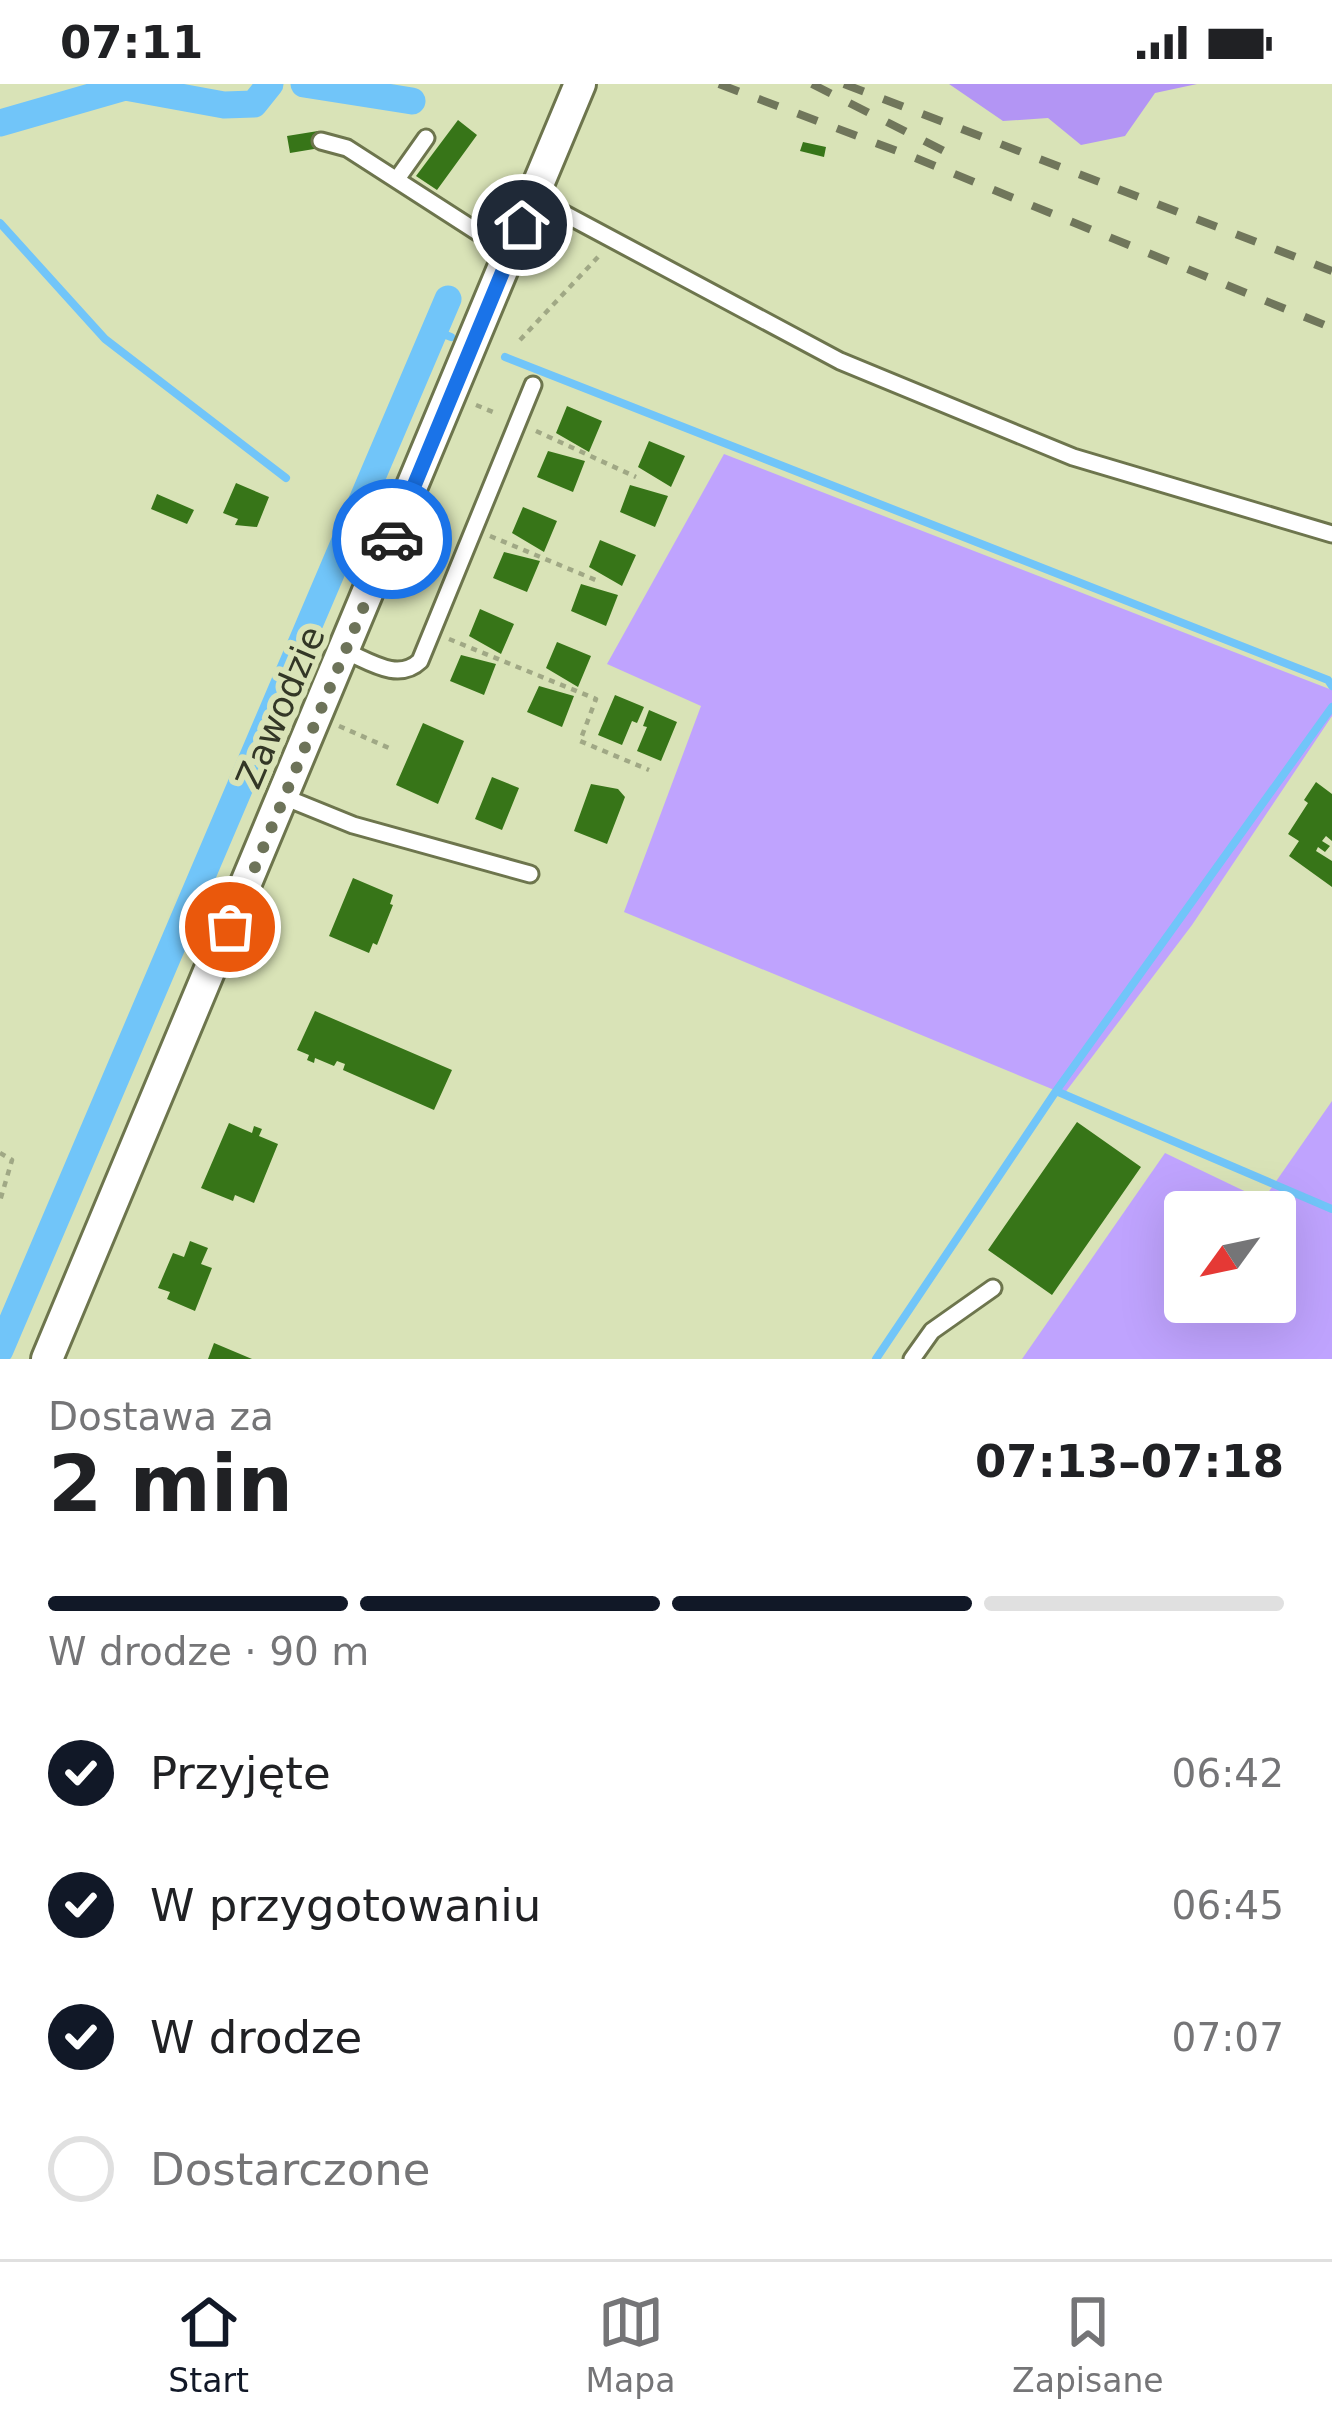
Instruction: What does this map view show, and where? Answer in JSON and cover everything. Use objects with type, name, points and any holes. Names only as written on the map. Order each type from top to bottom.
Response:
[{"type":"street","name":"Zawodzie","points":[[47,1359],[580,84]]},
{"type":"lane","points":[[397,178],[426,138]]},
{"type":"lane","points":[[321,141],[346,148],[397,178],[511,253]]},
{"type":"lane","points":[[533,197],[840,361],[1073,457],[1332,534]]},
{"type":"lane","points":[[345,651],[391,671],[412,669],[420,661],[533,385]]},
{"type":"lane","points":[[284,797],[353,825],[530,874]]},
{"type":"lane","points":[[912,1359],[932,1331],[993,1288]]},
{"type":"path","points":[[520,340],[614,240]]},
{"type":"path","points":[[471,403],[636,477]]},
{"type":"path","points":[[474,530],[598,581]]},
{"type":"path","points":[[433,632],[596,700],[580,741],[649,770]]},
{"type":"path","points":[[332,723],[389,748]]},
{"type":"path","points":[[0,1153],[12,1160],[0,1202]]},
{"type":"shaded area","points":[[949,84],[1197,84],[1155,93],[1125,136],[1081,145],[1048,118],[1003,121]]},
{"type":"shaded area","points":[[724,454],[1332,690],[1332,716],[1192,925],[1064,1094],[624,912],[701,706],[607,664]]},
{"type":"shaded area","points":[[1332,1101],[1332,1359],[1022,1359],[1165,1153],[1244,1191],[1164,1191],[1164,1323],[1296,1323],[1296,1191],[1269,1191]]},
{"type":"building","points":[[458,120],[477,135],[437,190],[416,176]]},
{"type":"building","points":[[318,131],[320,148],[290,153],[287,136]]},
{"type":"building","points":[[803,142],[826,147],[824,157],[800,151]]},
{"type":"building","points":[[567,406],[602,421],[589,452],[556,433]]},
{"type":"building","points":[[649,441],[685,456],[671,487],[638,467]]},
{"type":"building","points":[[548,451],[585,461],[573,492],[537,477]]},
{"type":"building","points":[[236,483],[269,497],[257,527],[235,525],[238,519],[223,513]]},
{"type":"building","points":[[630,485],[668,496],[655,527],[620,512]]},
{"type":"building","points":[[157,494],[194,510],[187,524],[151,509]]},
{"type":"building","points":[[523,507],[557,521],[544,552],[512,533]]},
{"type":"building","points":[[600,540],[636,555],[622,586],[589,567]]},
{"type":"building","points":[[504,552],[540,561],[527,592],[493,578]]},
{"type":"building","points":[[581,584],[618,595],[606,626],[571,611]]},
{"type":"building","points":[[480,609],[514,624],[501,654],[469,636]]},
{"type":"building","points":[[557,642],[591,656],[578,687],[546,668]]},
{"type":"building","points":[[461,655],[496,664],[484,695],[450,681]]},
{"type":"building","points":[[539,686],[574,696],[562,727],[527,712]]},
{"type":"building","points":[[615,695],[644,707],[622,745],[598,735]]},
{"type":"building","points":[[649,710],[677,722],[661,761],[637,751]]},
{"type":"building","points":[[423,723],[464,741],[438,804],[396,785]]},
{"type":"building","points":[[492,777],[519,788],[502,830],[475,819]]},
{"type":"building","points":[[1316,782],[1332,794],[1332,841],[1326,836],[1322,841],[1330,846],[1325,852],[1318,847],[1316,851],[1332,861],[1332,887],[1289,856],[1299,841],[1288,834]]},
{"type":"building","points":[[591,784],[618,789],[625,797],[607,844],[574,831]]},
{"type":"building","points":[[353,878],[393,895],[377,945],[373,943],[369,953],[329,936]]},
{"type":"building","points":[[315,1011],[452,1070],[434,1110],[343,1070],[345,1064],[307,1060],[309,1055],[297,1050]]},
{"type":"building","points":[[1077,1122],[1141,1167],[1052,1295],[988,1250]]},
{"type":"building","points":[[229,1123],[252,1133],[254,1126],[262,1129],[259,1136],[278,1144],[254,1203],[235,1195],[233,1201],[201,1188]]},
{"type":"building","points":[[190,1241],[208,1248],[201,1264],[212,1268],[195,1311],[167,1299],[170,1292],[158,1288],[173,1253],[184,1257]]},
{"type":"building","points":[[214,1343],[252,1359],[208,1359]]},
{"type":"waterway","points":[[0,123],[125,87],[224,105],[254,104],[270,84]]},
{"type":"waterway","points":[[304,84],[412,101]]},
{"type":"waterway","points":[[0,223],[105,339],[286,478]]},
{"type":"waterway","points":[[0,1350],[448,299]]},
{"type":"waterway","points":[[433,330],[451,337]]},
{"type":"waterway","points":[[505,357],[1328,680],[1332,686]]},
{"type":"waterway","points":[[876,1359],[1056,1091],[1332,707]]},
{"type":"waterway","points":[[1056,1091],[1332,1209]]},
{"type":"railway","points":[[719,84],[913,157],[1332,328]]},
{"type":"railway","points":[[812,84],[952,155]]},
{"type":"railway","points":[[844,84],[1332,271]]},
{"type":"way so far","points":[[230,927],[392,539]]},
{"type":"route","points":[[392,539],[522,225]]}]
